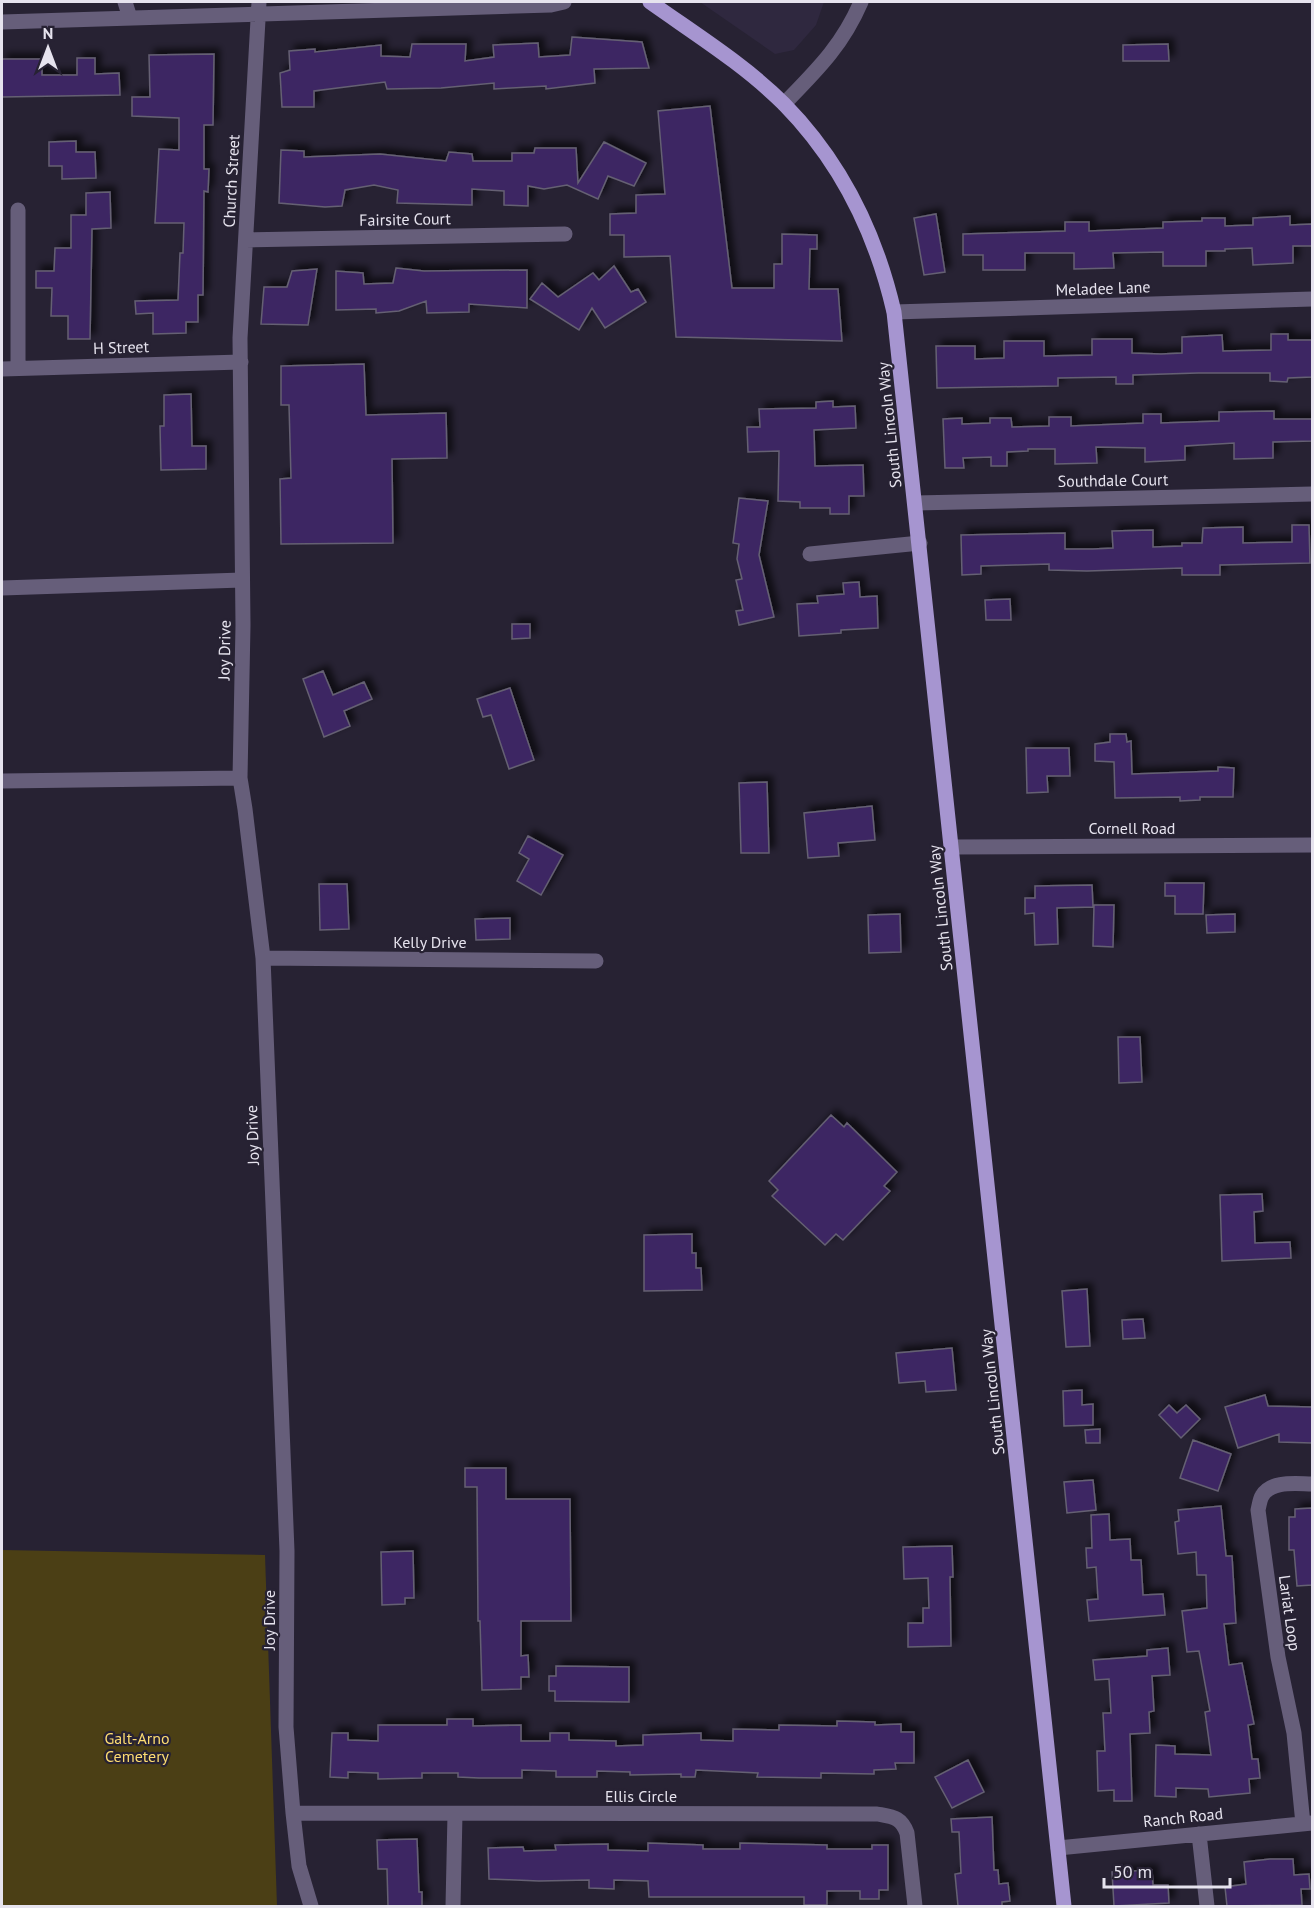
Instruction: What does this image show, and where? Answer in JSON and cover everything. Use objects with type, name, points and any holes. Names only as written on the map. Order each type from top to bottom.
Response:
[{"type":"main road","name":"South Lincoln Way","points":[[650,2],[752,75],[784,104],[816,140],[857,204],[874,243],[894,312],[1064,1906]]},
{"type":"street","points":[[125,2],[130,18]]},
{"type":"street","points":[[2,22],[130,18],[259,8],[551,5],[564,2]]},
{"type":"street","points":[[784,104],[824,63],[841,41],[861,2]]},
{"type":"street","name":"Church Street","points":[[241,362],[240,338],[259,8]]},
{"type":"street","points":[[18,210],[18,368]]},
{"type":"street","name":"Fairsite Court","points":[[246,240],[565,234]]},
{"type":"street","name":"Meladee Lane","points":[[894,312],[1312,300]]},
{"type":"street","name":"H Street","points":[[2,369],[241,362]]},
{"type":"street","name":"Joy Drive","points":[[241,362],[240,778],[263,958],[287,1551],[286,1727],[292,1813],[299,1866],[311,1906]]},
{"type":"street","name":"Southdale Court","points":[[915,503],[1312,494]]},
{"type":"street","points":[[810,554],[920,543]]},
{"type":"street","points":[[2,588],[242,580]]},
{"type":"street","points":[[2,781],[240,778]]},
{"type":"street","name":"Cornell Road","points":[[952,847],[1312,845]]},
{"type":"street","name":"Kelly Drive","points":[[263,958],[596,961]]},
{"type":"street","name":"Lariat Loop","points":[[1308,1824],[1294,1733],[1278,1657],[1258,1510],[1263,1494],[1272,1487],[1285,1484],[1312,1484]]},
{"type":"street","name":"Ellis Circle","points":[[292,1813],[877,1814],[893,1817],[903,1823],[907,1833],[915,1906]]},
{"type":"street","points":[[453,1906],[455,1814]]},
{"type":"street","name":"Ranch Road","points":[[1058,1848],[1308,1824]]},
{"type":"street","points":[[1199,1834],[1208,1906]]},
{"type":"shaded area","points":[[700,2],[824,2],[816,25],[794,50],[775,54]]},
{"type":"green space","name":"Galt-Arno Cemetery","points":[[2,1550],[265,1555],[277,1906],[2,1906]]},
{"type":"building","points":[[572,37],[642,42],[649,68],[594,69],[595,83],[546,89],[546,86],[494,89],[494,83],[441,88],[387,89],[385,82],[314,91],[314,107],[282,107],[280,73],[290,70],[289,51],[315,49],[315,52],[381,45],[381,56],[410,57],[412,44],[466,44],[465,61],[494,57],[493,45],[538,43],[539,57],[570,55]]},
{"type":"building","points":[[1168,44],[1169,61],[1123,61],[1123,45]]},
{"type":"building","points":[[214,54],[213,125],[204,125],[204,169],[209,169],[208,192],[204,191],[203,295],[198,295],[198,322],[186,322],[186,333],[153,334],[153,313],[136,314],[135,301],[178,300],[184,223],[155,223],[159,149],[179,150],[179,118],[132,116],[132,97],[150,97],[149,55]]},
{"type":"building","points":[[77,58],[95,58],[95,74],[119,73],[120,95],[2,97],[2,59],[42,59],[42,75],[77,75]]},
{"type":"building","points":[[710,106],[732,288],[774,288],[774,264],[782,264],[782,234],[817,235],[817,249],[810,249],[809,289],[838,289],[842,341],[676,337],[670,256],[624,257],[624,235],[610,235],[610,214],[636,213],[636,195],[665,194],[658,111]]},
{"type":"building","points":[[76,141],[76,152],[95,152],[96,178],[62,179],[62,166],[49,166],[49,142]]},
{"type":"building","points":[[604,142],[646,163],[634,186],[608,176],[598,199],[567,185],[544,189],[528,186],[528,206],[504,205],[504,191],[472,189],[472,205],[397,203],[398,190],[374,185],[345,190],[342,206],[325,207],[279,203],[281,150],[304,151],[304,157],[380,154],[446,161],[449,152],[472,154],[473,161],[512,161],[512,153],[534,153],[535,148],[576,148],[578,183]]},
{"type":"building","points":[[110,192],[111,228],[92,229],[90,339],[68,339],[68,316],[51,316],[52,288],[36,288],[36,271],[54,271],[55,248],[71,248],[71,215],[86,215],[86,193]]},
{"type":"building","points":[[936,214],[945,272],[924,275],[914,218]]},
{"type":"building","points":[[1290,216],[1290,225],[1312,224],[1312,246],[1293,246],[1293,263],[1253,265],[1252,248],[1206,251],[1206,266],[1163,266],[1163,252],[1113,253],[1114,268],[1074,269],[1074,253],[1025,253],[1025,270],[983,270],[983,255],[963,255],[963,234],[1065,231],[1065,222],[1089,222],[1089,231],[1163,228],[1163,222],[1202,221],[1202,218],[1225,218],[1225,226],[1253,225],[1253,218]]},
{"type":"building","points":[[614,266],[631,292],[638,289],[646,302],[605,328],[592,308],[579,330],[530,299],[542,283],[558,297],[593,273],[599,280]]},
{"type":"building","points":[[396,268],[424,271],[527,270],[527,308],[469,304],[469,312],[427,313],[426,301],[399,311],[376,313],[376,309],[336,310],[336,271],[363,273],[364,284],[393,283]]},
{"type":"building","points":[[317,269],[308,325],[261,324],[264,287],[287,287],[292,271]]},
{"type":"building","points":[[1271,334],[1288,334],[1288,340],[1312,340],[1312,377],[1288,378],[1287,382],[1270,381],[1270,373],[1198,373],[1133,375],[1133,384],[1116,384],[1116,377],[1058,378],[1058,386],[937,388],[936,346],[975,346],[975,359],[1004,358],[1004,341],[1044,341],[1044,356],[1092,355],[1092,339],[1132,339],[1132,353],[1161,354],[1182,353],[1182,337],[1222,335],[1223,351],[1271,350]]},
{"type":"building","points":[[364,364],[366,415],[446,413],[447,458],[392,459],[393,543],[281,544],[280,479],[291,478],[289,405],[281,405],[281,366]]},
{"type":"building","points":[[191,394],[192,446],[206,446],[206,469],[161,470],[160,426],[164,426],[164,395]]},
{"type":"building","points":[[833,401],[833,407],[855,406],[856,428],[814,430],[815,466],[863,465],[864,496],[849,496],[849,514],[830,514],[830,508],[800,508],[800,502],[778,501],[779,451],[748,452],[747,427],[760,427],[759,409],[816,408],[816,402]]},
{"type":"building","points":[[1274,411],[1274,419],[1312,419],[1312,441],[1273,442],[1273,458],[1234,459],[1234,443],[1185,446],[1185,460],[1145,462],[1145,448],[1096,447],[1097,463],[1055,464],[1055,449],[1028,449],[1028,451],[1007,452],[1007,466],[991,466],[991,457],[963,458],[964,468],[945,468],[943,419],[962,418],[962,424],[990,423],[990,418],[1011,418],[1012,427],[1049,426],[1049,417],[1071,417],[1071,426],[1143,423],[1143,414],[1161,414],[1161,423],[1219,421],[1219,412]]},
{"type":"building","points":[[739,498],[768,501],[759,555],[774,617],[739,625],[736,611],[743,610],[736,580],[742,579],[737,559],[739,544],[733,543]]},
{"type":"building","points":[[1292,525],[1309,525],[1310,563],[1220,565],[1220,575],[1182,575],[1182,568],[1049,570],[1049,564],[981,566],[981,574],[962,575],[961,535],[1065,533],[1065,549],[1093,549],[1113,548],[1112,531],[1153,530],[1153,547],[1202,543],[1203,528],[1243,527],[1243,543],[1292,542]]},
{"type":"building","points":[[859,582],[860,597],[877,596],[878,628],[799,636],[797,604],[818,603],[817,596],[844,594],[843,583]]},
{"type":"building","points":[[1010,599],[1011,620],[986,620],[985,600]]},
{"type":"building","points":[[512,624],[530,624],[530,638],[512,639]]},
{"type":"building","points":[[323,671],[333,695],[364,682],[372,699],[344,711],[350,726],[324,737],[303,679]]},
{"type":"building","points":[[510,688],[534,760],[509,769],[491,715],[483,717],[477,699]]},
{"type":"building","points":[[1110,734],[1126,734],[1127,742],[1131,741],[1132,774],[1218,771],[1218,767],[1234,768],[1233,797],[1200,797],[1200,800],[1180,801],[1180,797],[1115,798],[1114,762],[1095,761],[1095,744],[1110,742]]},
{"type":"building","points":[[1026,748],[1069,748],[1070,776],[1047,776],[1048,792],[1027,793]]},
{"type":"building","points":[[767,782],[769,853],[741,853],[739,783]]},
{"type":"building","points":[[872,806],[875,840],[838,843],[839,856],[808,858],[804,813]]},
{"type":"building","points":[[528,836],[563,855],[541,895],[517,881],[529,859],[519,853]]},
{"type":"building","points":[[1165,883],[1204,883],[1203,914],[1175,914],[1175,896],[1165,896]]},
{"type":"building","points":[[319,884],[347,884],[349,929],[320,930]]},
{"type":"building","points":[[1092,885],[1093,907],[1057,908],[1058,944],[1035,945],[1034,913],[1025,914],[1025,898],[1035,898],[1035,886]]},
{"type":"building","points":[[1094,905],[1114,905],[1113,947],[1093,946]]},
{"type":"building","points":[[900,914],[901,952],[869,953],[868,915]]},
{"type":"building","points":[[1235,914],[1235,932],[1207,933],[1206,915]]},
{"type":"building","points":[[510,918],[510,939],[476,940],[475,919]]},
{"type":"building","points":[[1118,1037],[1140,1037],[1142,1082],[1119,1083]]},
{"type":"building","points":[[831,1115],[844,1127],[847,1123],[897,1172],[884,1186],[890,1191],[843,1240],[836,1234],[825,1245],[772,1196],[778,1190],[769,1181]]},
{"type":"building","points":[[1262,1194],[1263,1211],[1254,1212],[1255,1243],[1290,1242],[1291,1258],[1222,1261],[1220,1195]]},
{"type":"building","points":[[692,1234],[692,1253],[696,1253],[696,1268],[701,1268],[702,1290],[644,1291],[644,1235]]},
{"type":"building","points":[[1087,1289],[1090,1346],[1066,1347],[1062,1291]]},
{"type":"building","points":[[1143,1319],[1145,1338],[1123,1339],[1122,1320]]},
{"type":"building","points":[[952,1348],[956,1390],[926,1392],[925,1381],[899,1383],[896,1353]]},
{"type":"building","points":[[1082,1390],[1082,1405],[1093,1404],[1093,1425],[1064,1426],[1063,1391]]},
{"type":"building","points":[[1265,1395],[1268,1406],[1312,1407],[1312,1443],[1279,1442],[1279,1434],[1238,1448],[1225,1407]]},
{"type":"building","points":[[1169,1405],[1177,1413],[1186,1405],[1200,1419],[1181,1438],[1159,1415]]},
{"type":"building","points":[[1100,1429],[1100,1443],[1086,1443],[1085,1430]]},
{"type":"building","points":[[1193,1440],[1231,1454],[1218,1491],[1180,1478]]},
{"type":"building","points":[[465,1468],[506,1468],[506,1499],[570,1499],[571,1621],[521,1621],[521,1656],[528,1655],[529,1677],[521,1677],[521,1689],[482,1690],[480,1621],[478,1621],[477,1487],[465,1487]]},
{"type":"building","points":[[1093,1480],[1096,1510],[1067,1513],[1064,1482]]},
{"type":"building","points":[[1221,1506],[1226,1556],[1232,1556],[1236,1623],[1224,1624],[1229,1665],[1242,1663],[1254,1724],[1248,1725],[1252,1759],[1258,1759],[1260,1778],[1249,1779],[1250,1793],[1209,1797],[1208,1789],[1176,1788],[1176,1797],[1155,1796],[1156,1745],[1175,1746],[1175,1754],[1211,1755],[1205,1712],[1210,1711],[1199,1651],[1187,1652],[1182,1611],[1207,1608],[1206,1575],[1197,1575],[1196,1552],[1178,1554],[1175,1522],[1179,1521],[1178,1510]]},
{"type":"building","points":[[1312,1508],[1312,1585],[1297,1586],[1294,1550],[1289,1550],[1289,1517],[1295,1517],[1295,1509]]},
{"type":"building","points":[[1109,1514],[1110,1540],[1130,1539],[1131,1560],[1141,1560],[1143,1595],[1163,1594],[1165,1615],[1089,1621],[1087,1600],[1098,1599],[1096,1567],[1087,1568],[1086,1548],[1092,1548],[1091,1515]]},
{"type":"building","points":[[952,1546],[951,1646],[908,1647],[908,1623],[923,1623],[923,1608],[929,1608],[928,1578],[904,1579],[903,1547]]},
{"type":"building","points":[[413,1551],[414,1598],[405,1598],[405,1604],[382,1605],[381,1552]]},
{"type":"building","points":[[1168,1648],[1170,1675],[1152,1676],[1154,1711],[1149,1712],[1150,1733],[1130,1734],[1132,1801],[1114,1801],[1114,1790],[1098,1791],[1097,1751],[1105,1751],[1103,1713],[1111,1713],[1109,1679],[1095,1680],[1093,1660],[1147,1656],[1147,1650]]},
{"type":"building","points":[[556,1666],[629,1667],[629,1702],[555,1701],[555,1691],[549,1691],[549,1676],[556,1676]]},
{"type":"building","points":[[447,1719],[473,1719],[473,1726],[521,1725],[521,1741],[550,1741],[550,1733],[569,1733],[569,1740],[616,1741],[616,1746],[643,1745],[643,1735],[701,1733],[701,1740],[733,1741],[733,1729],[779,1730],[779,1725],[837,1726],[837,1721],[875,1722],[875,1725],[901,1724],[901,1732],[914,1732],[914,1763],[895,1763],[896,1769],[874,1770],[874,1774],[821,1773],[821,1778],[757,1777],[758,1773],[696,1770],[695,1777],[681,1777],[681,1774],[630,1775],[630,1772],[597,1771],[597,1777],[556,1777],[556,1771],[522,1770],[522,1778],[458,1777],[458,1773],[422,1773],[422,1778],[378,1779],[378,1773],[348,1772],[348,1778],[330,1777],[332,1733],[348,1733],[348,1740],[378,1741],[378,1725],[447,1725]]},
{"type":"building","points":[[968,1760],[984,1792],[952,1808],[935,1777]]},
{"type":"building","points":[[992,1817],[994,1870],[998,1870],[999,1884],[1008,1883],[1010,1901],[1002,1902],[1002,1906],[958,1906],[955,1874],[961,1873],[959,1832],[952,1832],[951,1819]]},
{"type":"building","points":[[417,1839],[419,1892],[422,1892],[422,1906],[388,1906],[387,1869],[378,1869],[377,1840]]},
{"type":"building","points":[[648,1843],[703,1845],[703,1849],[740,1849],[740,1843],[827,1845],[827,1849],[872,1849],[872,1845],[888,1845],[888,1890],[879,1890],[879,1899],[860,1899],[860,1891],[827,1891],[827,1905],[804,1905],[804,1897],[649,1897],[648,1881],[614,1880],[614,1889],[589,1888],[589,1880],[489,1879],[488,1848],[523,1847],[524,1851],[556,1850],[555,1845],[608,1844],[608,1850],[648,1851]]},
{"type":"building","points":[[1293,1859],[1294,1875],[1309,1874],[1310,1889],[1301,1889],[1302,1905],[1227,1906],[1225,1887],[1246,1884],[1244,1862]]},
{"type":"building","points":[[1152,1870],[1153,1885],[1168,1885],[1169,1903],[1114,1906],[1112,1872]]}]
